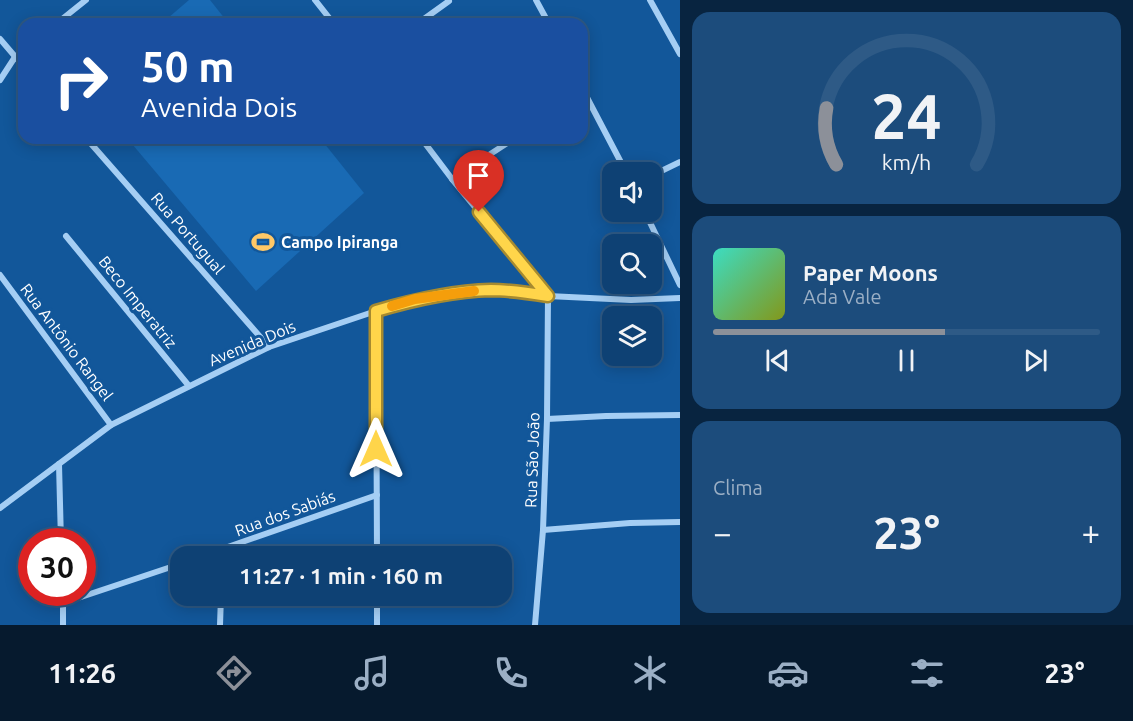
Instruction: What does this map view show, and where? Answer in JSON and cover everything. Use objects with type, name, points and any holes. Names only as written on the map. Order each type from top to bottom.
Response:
[{"type":"street","points":[[64,18],[86,0]]},
{"type":"street","points":[[315,0],[329,18]]},
{"type":"street","points":[[536,0],[546,18]]},
{"type":"street","points":[[650,0],[680,51]]},
{"type":"street","points":[[425,18],[449,1]]},
{"type":"street","points":[[0,39],[18,60]]},
{"type":"street","points":[[0,80],[18,55]]},
{"type":"street","points":[[588,99],[621,162]]},
{"type":"street","name":"Rua Portugual","points":[[91,144],[269,346]]},
{"type":"street","points":[[426,144],[548,296]]},
{"type":"street","points":[[452,179],[505,144]]},
{"type":"street","points":[[662,171],[680,162]]},
{"type":"street","points":[[650,222],[680,285]]},
{"type":"street","name":"Beco Imperatriz","points":[[66,236],[189,386]]},
{"type":"street","name":"Rua Antônio Rangel","points":[[0,275],[111,425]]},
{"type":"street","name":"Avenida Dois","points":[[0,508],[111,425],[269,346],[376,311],[415,299],[492,290],[548,296],[631,300],[680,298]]},
{"type":"street","name":"Rua São João","points":[[536,625],[543,530],[548,296]]},
{"type":"street","points":[[376,311],[377,546]]},
{"type":"street","points":[[547,419],[680,415]]},
{"type":"street","points":[[59,464],[61,528]]},
{"type":"street","name":"Rua dos Sabiás","points":[[241,546],[377,495]]},
{"type":"street","points":[[543,530],[630,523],[680,522]]},
{"type":"street","points":[[96,592],[170,567]]},
{"type":"street","points":[[63,606],[63,625]]},
{"type":"street","points":[[220,625],[221,606]]},
{"type":"street","points":[[377,606],[377,625]]},
{"type":"shaded area","points":[[189,0],[210,0],[224,18],[168,18]]},
{"type":"shaded area","name":"Campo Ipiranga","points":[[132,144],[325,144],[364,193],[256,291]]},
{"type":"slow traffic","points":[[392,306],[415,299],[474,291]]},
{"type":"place","name":"Campo Ipiranga","points":[[263,242]]},
{"type":"route","points":[[376,449],[376,311],[415,299],[462,292],[492,290],[548,296],[479,212]]}]
